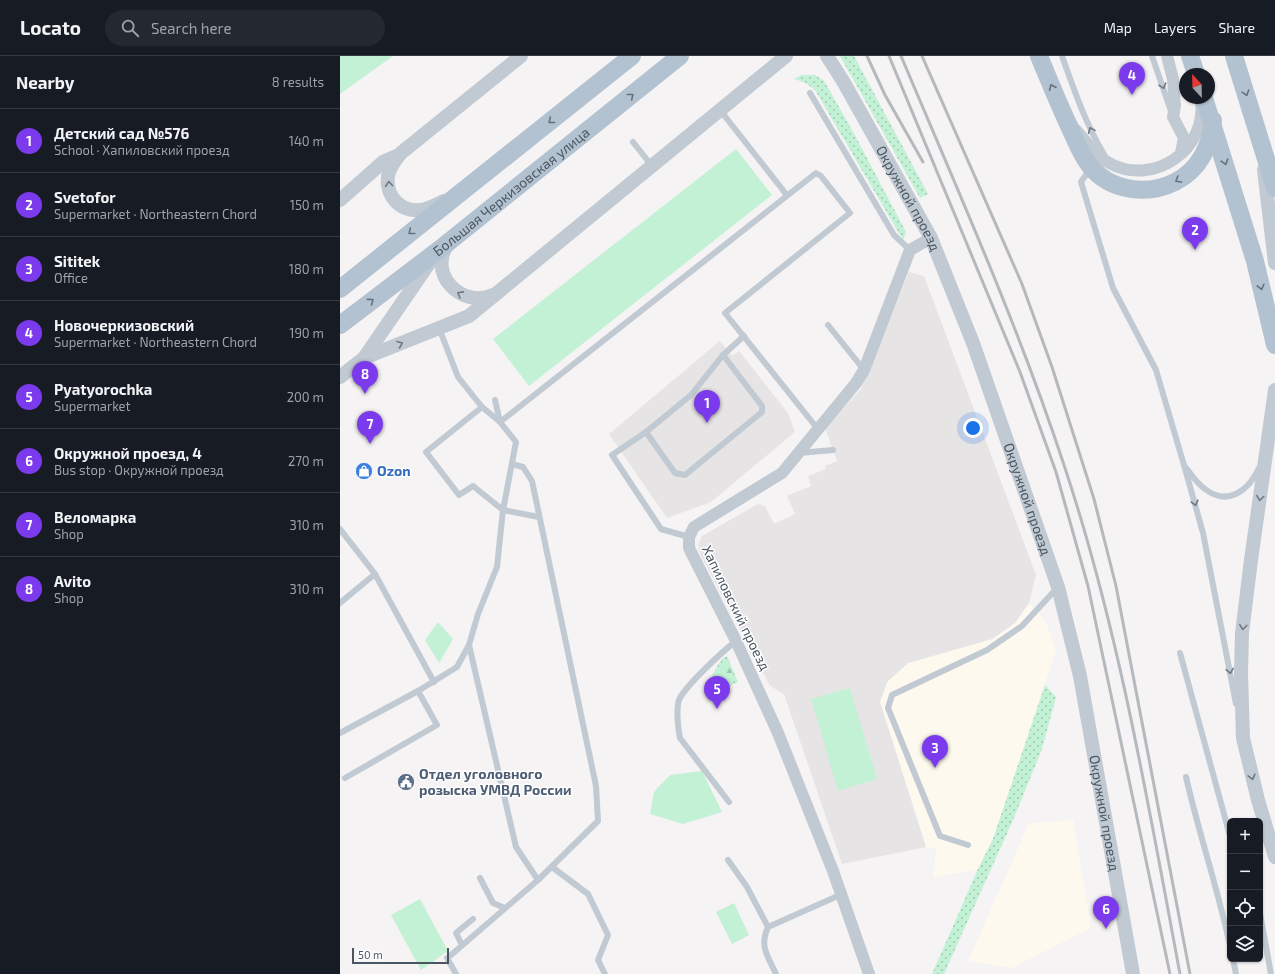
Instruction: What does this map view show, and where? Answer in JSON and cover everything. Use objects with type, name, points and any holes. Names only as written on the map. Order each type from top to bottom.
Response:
[{"type":"main road","points":[[340,289],[632,56]]},
{"type":"main road","name":"Большая Черкизовская улица","points":[[340,325],[446,244],[680,56]]},
{"type":"main road","points":[[1039,56],[1084,158],[1091,168],[1110,182],[1133,190],[1158,189],[1180,180],[1198,163],[1209,142],[1213,118],[1210,104]]},
{"type":"main road","points":[[1234,56],[1275,188]]},
{"type":"main road","points":[[1206,104],[1253,254],[1275,345]]},
{"type":"street","points":[[464,190],[422,210],[404,209],[392,197],[388,181],[392,165],[401,154],[521,56]]},
{"type":"street","points":[[364,358],[469,316],[786,56]]},
{"type":"street","name":"Окружной проезд","points":[[827,56],[843,81],[931,238],[973,342],[1058,587],[1080,676],[1133,974]]},
{"type":"street","points":[[1167,56],[1173,79],[1175,106],[1173,117],[1184,138],[1181,155]]},
{"type":"street","points":[[1066,118],[1093,150],[1110,164],[1130,170],[1141,171],[1162,166],[1181,155],[1194,138],[1198,128],[1201,117],[1200,104]]},
{"type":"street","points":[[1260,138],[1275,263]]},
{"type":"street","points":[[340,200],[383,162],[401,154]]},
{"type":"street","points":[[910,250],[931,238]]},
{"type":"street","points":[[446,244],[442,259],[442,270],[446,281],[453,290],[463,296],[474,299],[486,298],[496,293]]},
{"type":"street","points":[[340,377],[364,358],[446,244]]},
{"type":"street","name":"Хапиловский проезд","points":[[869,974],[795,772],[736,641],[689,548],[688,537],[694,527],[782,473],[817,428],[856,383],[864,370],[910,250]]},
{"type":"street","points":[[1275,390],[1242,633],[1241,674],[1243,738],[1258,800],[1275,857]]},
{"type":"lane","points":[[1062,56],[1075,93],[1097,144],[1110,164]]},
{"type":"lane","points":[[1152,56],[1173,117]]},
{"type":"lane","points":[[810,93],[894,235],[910,250]]},
{"type":"lane","points":[[720,110],[786,194]]},
{"type":"lane","points":[[633,142],[652,166]]},
{"type":"lane","points":[[1091,168],[1081,182],[1113,288],[1156,370],[1203,533],[1243,738]]},
{"type":"lane","points":[[500,422],[786,194],[816,173],[821,176],[850,213],[725,313],[817,428]]},
{"type":"lane","points":[[828,325],[864,370]]},
{"type":"lane","points":[[340,734],[434,682],[457,667],[469,645],[478,614],[497,567],[503,510],[516,442],[500,422],[482,407],[458,376],[439,328]]},
{"type":"lane","points":[[688,537],[661,529],[612,455],[646,432],[691,395],[723,356],[744,336]]},
{"type":"lane","points":[[646,432],[675,473],[685,475],[762,412],[762,406],[723,356]]},
{"type":"lane","points":[[495,400],[500,422]]},
{"type":"lane","points":[[482,407],[426,452],[460,495],[473,486],[503,510],[539,517]]},
{"type":"lane","points":[[1184,465],[1205,490],[1216,495],[1233,495],[1243,490],[1252,482],[1259,468],[1268,440]]},
{"type":"lane","points":[[797,453],[833,450]]},
{"type":"lane","points":[[456,974],[449,957],[538,880],[598,821],[596,786],[532,481],[523,467],[512,464]]},
{"type":"lane","points":[[340,529],[375,574],[434,682]]},
{"type":"lane","points":[[340,603],[375,574]]},
{"type":"lane","points":[[968,845],[940,836],[888,708],[892,695],[987,650],[1022,626],[1058,587]]},
{"type":"lane","points":[[729,802],[680,738],[678,725],[679,700],[718,656],[736,641]]},
{"type":"lane","points":[[469,645],[516,847],[538,880]]},
{"type":"lane","points":[[1180,653],[1227,825]]},
{"type":"lane","points":[[345,778],[437,725],[418,691]]},
{"type":"lane","points":[[1186,777],[1227,934]]},
{"type":"lane","points":[[728,860],[746,887],[768,927]]},
{"type":"lane","points":[[552,867],[588,894],[592,901],[608,935],[598,960],[605,974]]},
{"type":"lane","points":[[480,878],[493,902],[505,908]]},
{"type":"lane","points":[[776,974],[764,949],[763,938],[768,927],[840,894]]},
{"type":"lane","points":[[462,945],[456,933],[473,919]]},
{"type":"lane","points":[[1262,926],[1271,974]]},
{"type":"lane","points":[[1234,962],[1236,974]]},
{"type":"shaded area","points":[[909,272],[924,276],[1036,575],[1029,603],[1015,623],[992,639],[908,663],[887,682],[880,702],[926,847],[842,864],[784,694],[770,686],[700,554],[698,545],[702,536],[758,504],[765,506],[774,524],[795,514],[787,496],[811,486],[808,476],[826,469],[825,466],[837,461],[825,428],[861,389]]},
{"type":"shaded area","points":[[720,341],[732,356],[739,351],[788,413],[795,432],[711,502],[667,518],[609,434]]},
{"type":"shaded area","points":[[1029,603],[1045,620],[1056,650],[993,839],[978,869],[933,878],[936,848],[926,847],[880,701],[887,682],[908,663],[992,639],[1015,623]]},
{"type":"shaded area","points":[[1073,820],[1091,928],[1012,968],[968,961],[1029,823]]},
{"type":"green space","points":[[340,56],[393,56],[340,94]]},
{"type":"green space","points":[[840,56],[854,56],[928,194],[920,198]]},
{"type":"green space","points":[[802,75],[815,75],[824,81],[851,128],[906,232],[903,240],[815,90],[806,83],[794,79]]},
{"type":"green space","points":[[736,149],[772,195],[529,386],[493,339]]},
{"type":"green space","points":[[438,622],[453,639],[439,663],[425,640]]},
{"type":"green space","points":[[727,656],[738,682],[707,696],[704,689],[721,660]],"holes":[[[723,661],[727,662],[733,675],[728,683],[720,688],[714,676],[720,670]]]},
{"type":"green space","points":[[723,661],[727,661],[733,675],[733,682],[711,690],[707,689],[710,681],[722,665]]},
{"type":"green space","points":[[1045,685],[1056,697],[1042,749],[1013,820],[944,974],[932,974],[978,869],[993,839]]},
{"type":"green space","points":[[850,688],[877,779],[838,791],[811,699]]},
{"type":"green space","points":[[702,771],[722,812],[683,824],[650,814],[654,792],[670,775]]},
{"type":"green space","points":[[420,899],[448,951],[421,970],[391,915]]},
{"type":"green space","points":[[734,903],[749,935],[732,944],[716,912]]},
{"type":"railway","points":[[867,56],[885,95],[923,162]]},
{"type":"railway","points":[[889,56],[1020,372],[1056,472],[1088,586],[1170,974]]},
{"type":"railway","points":[[901,56],[987,259],[1027,361],[1064,465],[1083,527],[1101,590],[1131,717],[1180,974]]},
{"type":"railway","points":[[922,56],[1022,284],[1052,367],[1094,499],[1116,586],[1190,974]]},
{"type":"place","name":"Новочеркизовский","points":[[1132,95]]},
{"type":"place","name":"Svetofor","points":[[1195,250]]},
{"type":"place","name":"Avito","points":[[365,394]]},
{"type":"place","name":"Детский сад №576","points":[[707,423]]},
{"type":"place","name":"Веломарка","points":[[370,444]]},
{"type":"place","name":"Ozon","points":[[364,471]]},
{"type":"place","name":"Pyatyorochka","points":[[717,709]]},
{"type":"place","name":"Sititek","points":[[935,768]]},
{"type":"place","name":"Отдел уголовного розыска УМВД России","points":[[406,782]]},
{"type":"place","name":"Окружной проезд, 4","points":[[1106,929]]}]
